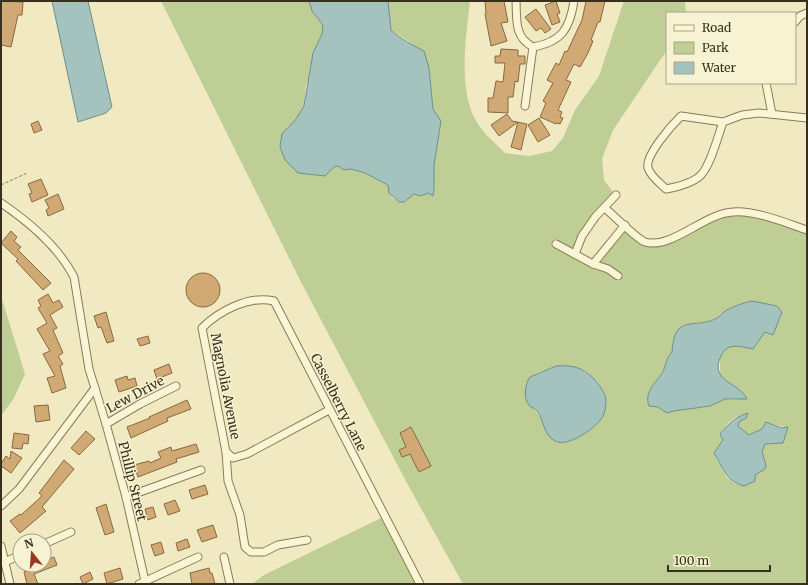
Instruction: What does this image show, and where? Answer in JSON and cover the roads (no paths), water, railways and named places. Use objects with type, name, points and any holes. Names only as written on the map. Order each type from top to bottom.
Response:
[{"type":"street","points":[[516,1],[518,32],[522,38],[533,47],[544,45],[565,32],[569,24],[574,1]]},
{"type":"street","points":[[796,21],[800,16],[807,13]]},
{"type":"street","points":[[525,106],[533,47]]},
{"type":"street","points":[[766,84],[772,114]]},
{"type":"street","points":[[723,122],[707,165],[701,175],[680,186],[666,189],[651,173],[648,166],[648,159],[670,126],[681,116],[723,122],[742,115],[759,113],[807,118]]},
{"type":"street","points":[[575,254],[582,236],[596,216],[616,195]]},
{"type":"street","name":"Phillip Street","points":[[1,203],[36,230],[69,267],[74,277],[84,348],[126,497],[142,583]]},
{"type":"street","points":[[605,208],[644,242],[655,243],[672,238],[704,221],[732,212],[752,214],[807,230]]},
{"type":"street","points":[[593,264],[625,226]]},
{"type":"street","points":[[556,244],[593,264],[608,269],[618,276]]},
{"type":"street","name":"Casselberry Lane","points":[[202,328],[210,321],[241,303],[266,299],[274,301],[420,584]]},
{"type":"street","name":"Magnolia Avenue","points":[[202,328],[226,452],[233,458],[247,454],[329,410]]},
{"type":"street","name":"Lew Drive","points":[[106,424],[140,404],[176,386]]},
{"type":"street","points":[[1,506],[19,489],[95,388]]},
{"type":"street","points":[[226,452],[228,481],[240,515],[245,547],[251,552],[264,552],[278,545],[307,540]]},
{"type":"street","points":[[126,497],[201,470]]},
{"type":"street","points":[[52,540],[71,532]]},
{"type":"street","points":[[1,546],[10,584]]},
{"type":"street","points":[[142,583],[198,557]]},
{"type":"street","points":[[224,557],[230,584]]},
{"type":"street","points":[[5,562],[12,559]]},
{"type":"water","points":[[52,1],[88,1],[112,107],[106,113],[78,122]]},
{"type":"water","points":[[309,1],[388,1],[391,30],[402,39],[424,51],[429,68],[433,109],[441,121],[434,165],[433,196],[428,193],[421,196],[414,194],[404,202],[399,202],[389,193],[388,185],[365,173],[351,169],[344,170],[338,166],[334,167],[325,176],[298,173],[285,160],[280,147],[282,134],[296,119],[304,106],[313,53],[322,34],[323,25],[312,11]]},
{"type":"water","points":[[752,301],[777,306],[782,312],[773,335],[765,332],[753,349],[736,346],[728,348],[722,354],[718,363],[721,376],[743,393],[747,399],[725,399],[710,406],[667,413],[658,407],[649,406],[649,393],[663,372],[672,352],[677,332],[687,324],[701,323],[718,318],[729,309]]},
{"type":"water","points":[[556,366],[577,368],[586,372],[600,386],[606,400],[603,416],[599,422],[581,436],[567,442],[555,441],[548,435],[539,414],[529,405],[525,395],[530,377]]},
{"type":"water","points":[[748,413],[746,418],[739,422],[738,426],[749,435],[762,429],[766,422],[782,428],[788,427],[783,443],[765,444],[762,452],[766,465],[765,469],[755,475],[755,481],[744,486],[728,477],[714,453],[723,440],[720,434],[738,417]]}]
